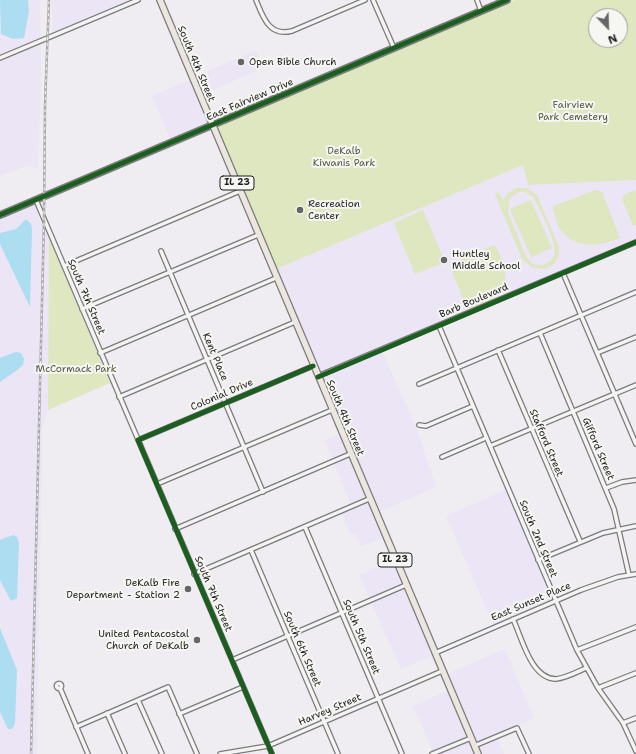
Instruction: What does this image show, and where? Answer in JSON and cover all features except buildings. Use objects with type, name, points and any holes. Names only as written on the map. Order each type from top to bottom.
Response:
[{"type":"main road","name":"South 4th Street","points":[[160,0],[350,454],[478,754]]},
{"type":"street","points":[[0,58],[138,0]]},
{"type":"street","points":[[256,0],[266,23],[275,30],[283,33],[292,31],[365,0]]},
{"type":"street","points":[[373,0],[394,48]]},
{"type":"street","points":[[477,0],[481,11]]},
{"type":"street","name":"East Fairview Drive","points":[[0,215],[507,0]]},
{"type":"street","points":[[64,266],[240,191]]},
{"type":"street","name":"South 7th Street","points":[[36,200],[194,574],[272,754]]},
{"type":"street","points":[[82,309],[258,235]]},
{"type":"street","name":"Barb Boulevard","points":[[318,377],[636,242]]},
{"type":"street","name":"Kent Place","points":[[161,251],[263,492]]},
{"type":"street","points":[[563,273],[636,444]]},
{"type":"street","points":[[100,353],[276,278]]},
{"type":"street","points":[[419,384],[456,367],[636,292]]},
{"type":"street","points":[[119,397],[295,322]]},
{"type":"street","name":"South 2nd Street","points":[[439,326],[577,650],[598,688],[623,723],[636,750]]},
{"type":"street","name":"Gifford Street","points":[[540,333],[606,488],[620,529],[629,575]]},
{"type":"street","points":[[598,353],[636,336]]},
{"type":"street","name":"Stafford Street","points":[[498,350],[580,542]]},
{"type":"street","name":"Colonial Drive","points":[[138,440],[313,366]]},
{"type":"street","points":[[490,446],[636,385]]},
{"type":"street","points":[[419,425],[426,426],[473,406]]},
{"type":"street","points":[[156,484],[332,410]]},
{"type":"street","points":[[442,457],[486,438]]},
{"type":"street","points":[[175,529],[350,454]]},
{"type":"street","points":[[606,488],[622,482],[636,480]]},
{"type":"street","points":[[194,574],[369,499]]},
{"type":"street","name":"South 5th Street","points":[[305,526],[402,754]]},
{"type":"street","points":[[538,560],[603,533],[636,526]]},
{"type":"street","name":"South 6th Street","points":[[251,550],[338,754]]},
{"type":"street","name":"East Sunset Place","points":[[435,653],[596,584],[636,574]]},
{"type":"street","points":[[232,660],[406,585]]},
{"type":"street","points":[[513,619],[533,664],[541,674],[557,679],[586,668]]},
{"type":"street","points":[[577,650],[636,627]]},
{"type":"street","name":"Harvey Street","points":[[223,754],[268,746],[442,670]]},
{"type":"street","points":[[598,688],[636,673]]},
{"type":"street","points":[[179,714],[243,687]]},
{"type":"street","points":[[60,688],[88,754]]},
{"type":"street","points":[[76,727],[168,688],[197,754]]},
{"type":"street","points":[[138,700],[162,754]]},
{"type":"street","points":[[107,713],[125,754]]},
{"type":"street","points":[[623,723],[636,718]]},
{"type":"street","points":[[474,746],[517,728],[528,754]]},
{"type":"street","points":[[432,754],[471,738]]},
{"type":"shaded area","points":[[0,0],[40,0],[41,71],[38,168],[25,166],[0,176]]},
{"type":"shaded area","points":[[52,0],[135,0],[52,35]]},
{"type":"shaded area","points":[[256,50],[263,68],[201,95],[194,77]]},
{"type":"shaded area","points":[[191,79],[210,124],[171,141],[152,96]]},
{"type":"shaded area","name":"Huntley Middle School","points":[[523,165],[528,185],[636,180],[636,240],[324,372],[319,370],[276,269]]},
{"type":"shaded area","points":[[38,197],[38,218],[49,237],[50,270],[48,410],[42,427],[37,754],[0,754],[0,213]]},
{"type":"shaded area","points":[[382,351],[418,432],[436,487],[379,512],[447,674],[505,649],[534,718],[496,735],[504,754],[434,754],[413,706],[447,691],[431,656],[401,669],[359,575],[392,561],[382,538],[361,546],[355,534],[351,535],[340,510],[351,505],[325,440],[340,434],[318,380]]},
{"type":"shaded area","points":[[506,490],[553,600],[494,626],[446,516]]},
{"type":"green space","name":"DeKalb Kiwanis Park","points":[[515,0],[636,0],[636,180],[528,185],[523,165],[276,269],[218,130],[219,126]]},
{"type":"green space","points":[[517,188],[526,188],[537,195],[559,247],[559,255],[554,264],[546,269],[533,268],[522,259],[495,194],[499,192],[503,201],[508,193]],"holes":[[[519,192],[526,192],[533,197],[539,208],[547,224],[555,247],[555,252],[552,258],[549,262],[543,265],[533,264],[526,257],[508,212],[509,199]]]},
{"type":"green space","points":[[596,190],[602,192],[620,238],[597,244],[576,242],[568,237],[561,229],[556,219],[553,206]]},
{"type":"green space","points":[[636,190],[636,225],[633,226],[622,199],[624,195]]},
{"type":"green space","points":[[531,200],[552,248],[531,257],[510,209]]},
{"type":"green space","points":[[423,210],[445,262],[415,274],[394,223]]},
{"type":"green space","name":"McCormack Park","points":[[49,237],[110,383],[48,410]]},
{"type":"green space","points":[[494,245],[504,265],[504,286],[491,300],[468,310],[450,267],[451,264]]},
{"type":"water","points":[[0,0],[28,0],[29,11],[24,38],[13,39],[1,34]]},
{"type":"water","points":[[26,219],[31,224],[32,229],[30,307],[0,244],[0,233],[16,229]]},
{"type":"water","points":[[16,352],[21,353],[24,359],[23,365],[0,382],[0,358]]},
{"type":"water","points":[[13,535],[17,537],[19,543],[17,598],[11,601],[0,580],[0,540]]},
{"type":"water","points":[[0,628],[17,670],[15,723],[12,729],[8,729],[0,712]]},
{"type":"railway","points":[[31,754],[44,220],[45,105],[49,0]]},
{"type":"cycle path","points":[[0,215],[507,0]]},
{"type":"cycle path","points":[[318,377],[636,242]]},
{"type":"cycle path","points":[[272,754],[138,440],[313,366]]},
{"type":"place","name":"Open Bible Church","points":[[241,62]]},
{"type":"place","name":"Recreation Center","points":[[300,210]]},
{"type":"place","name":"Huntley Middle School","points":[[444,260]]},
{"type":"place","name":"DeKalb Fire Department - Station 2","points":[[188,589]]},
{"type":"place","name":"United Pentacostal Church of DeKalb","points":[[197,640]]},
{"type":"park label","name":"Fairview Park Cemetery","points":[[573,110]]}]
